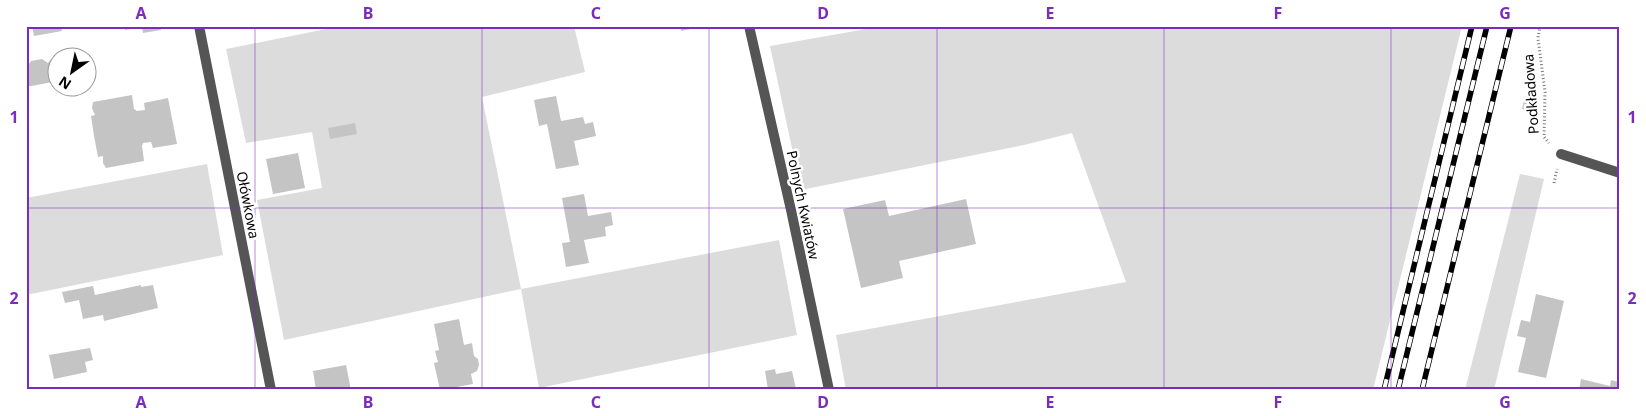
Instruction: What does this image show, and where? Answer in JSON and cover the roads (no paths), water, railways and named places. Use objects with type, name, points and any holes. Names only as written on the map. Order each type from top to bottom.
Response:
[{"type":"street","name":"Ołówkowa","points":[[199,26],[271,390]]},
{"type":"street","name":"Polnych Kwiatów","points":[[749,26],[791,210],[829,390]]},
{"type":"street","points":[[1560,154],[1620,173]]},
{"type":"railway","points":[[1384,390],[1472,26]]},
{"type":"railway","points":[[1398,390],[1487,26]]},
{"type":"railway","points":[[1422,390],[1511,26]]}]
